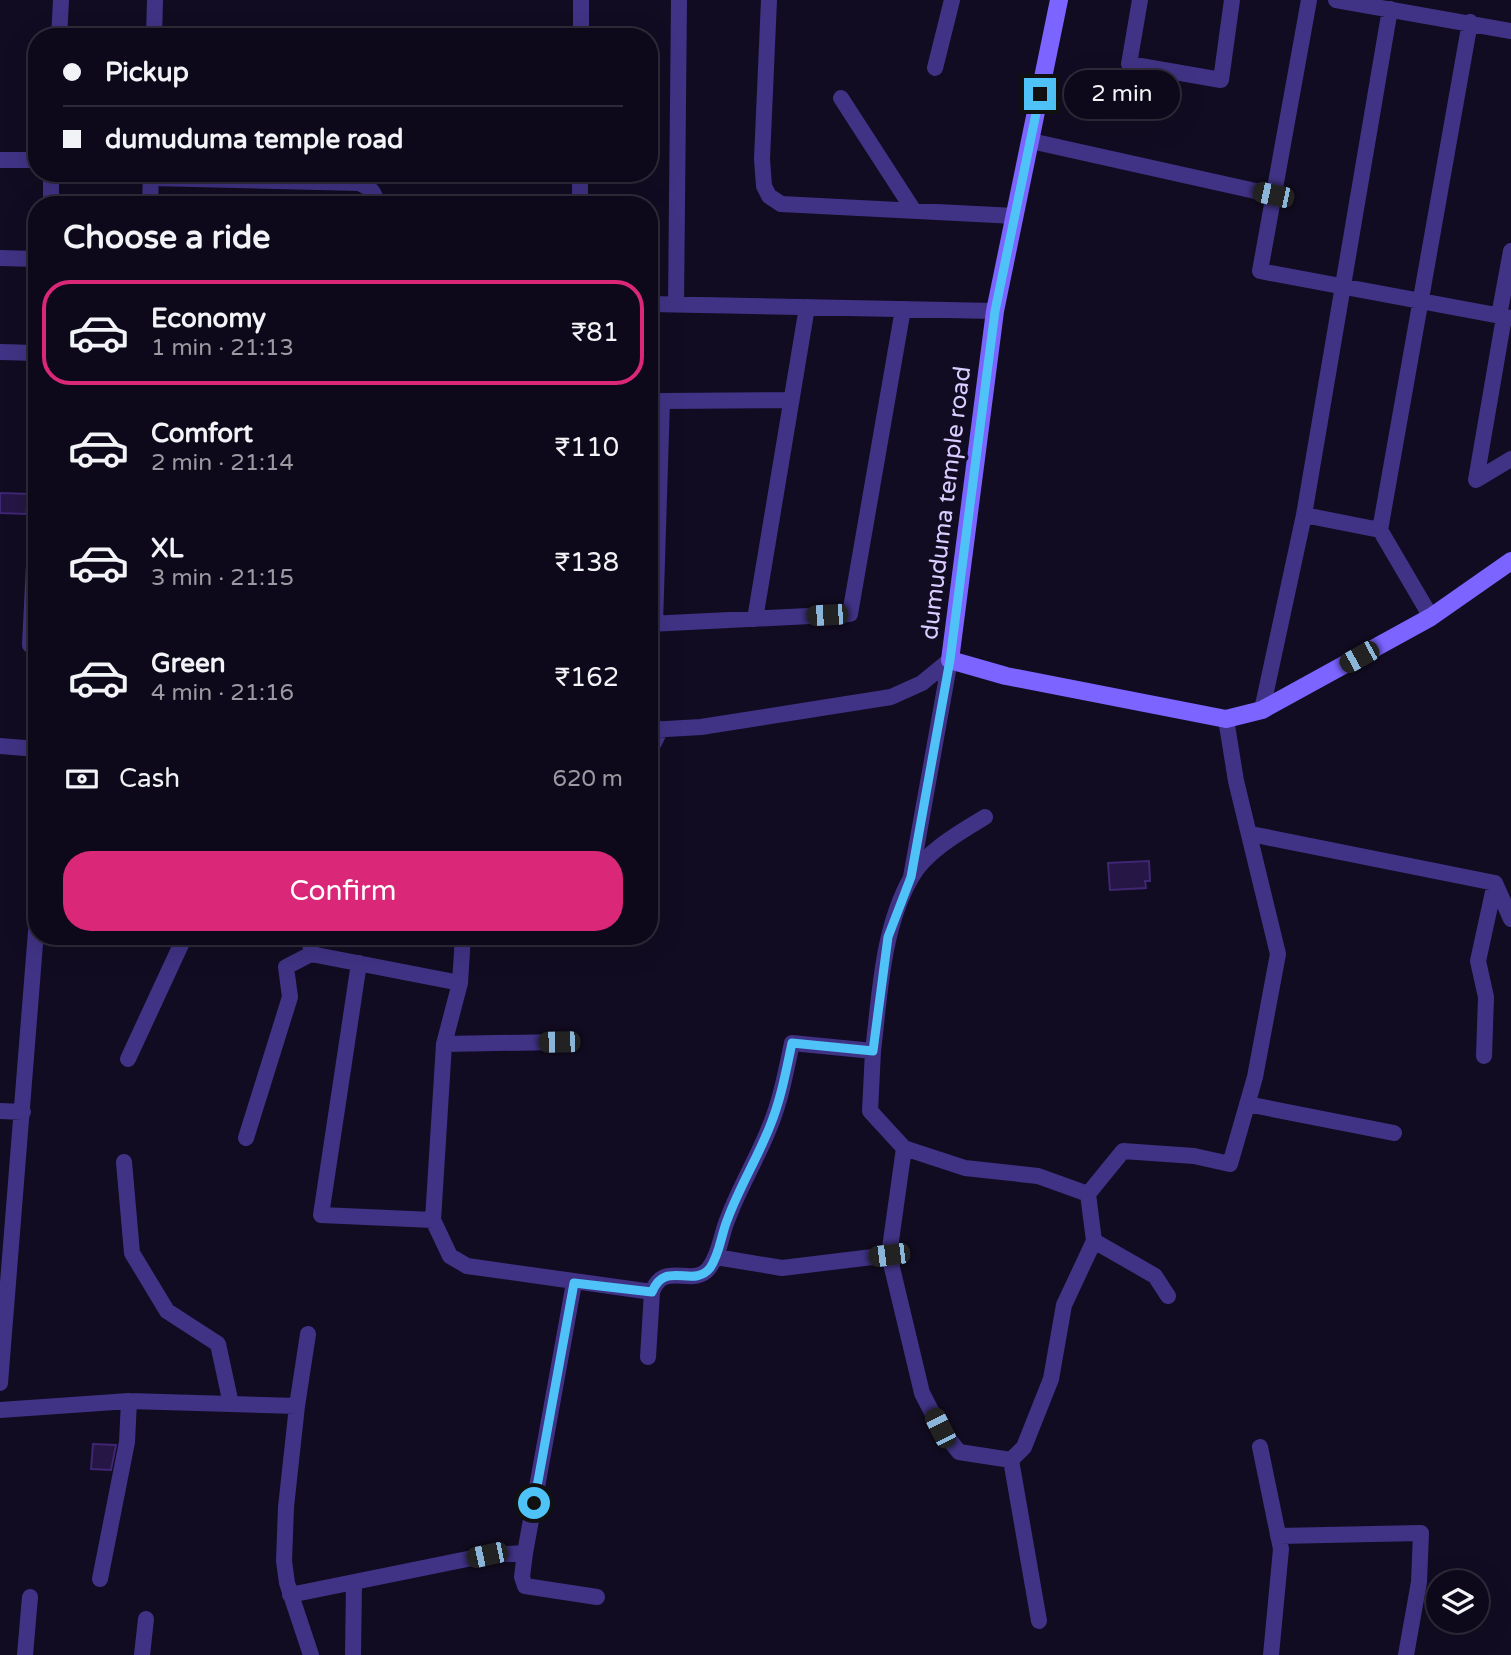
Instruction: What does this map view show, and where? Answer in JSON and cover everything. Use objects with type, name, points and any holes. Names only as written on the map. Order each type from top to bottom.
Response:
[{"type":"street","points":[[59,28],[61,0]]},
{"type":"street","points":[[154,28],[155,0]]},
{"type":"street","points":[[581,0],[581,28]]},
{"type":"street","points":[[676,304],[679,0]]},
{"type":"street","points":[[769,0],[762,159],[764,186],[769,196],[781,204],[1016,216]]},
{"type":"street","points":[[936,68],[952,0]]},
{"type":"street","name":"dumuduma temple road","points":[[1059,0],[995,311],[950,660],[1006,676],[1226,719],[1262,710],[1431,617],[1511,561]]},
{"type":"street","points":[[1140,0],[1129,64],[1222,79],[1232,0]]},
{"type":"street","points":[[1310,0],[1259,271],[1505,317]]},
{"type":"street","points":[[1336,0],[1511,31]]},
{"type":"street","points":[[1262,710],[1304,515],[1390,9]]},
{"type":"street","points":[[1431,617],[1380,530],[1470,22]]},
{"type":"street","points":[[841,98],[914,211]]},
{"type":"street","points":[[1031,141],[1273,195]]},
{"type":"street","points":[[0,160],[28,160]]},
{"type":"street","points":[[347,182],[359,183],[371,189],[376,196]]},
{"type":"street","points":[[1511,251],[1505,317],[1476,480],[1511,459]]},
{"type":"street","points":[[0,258],[28,259]]},
{"type":"street","points":[[658,304],[995,311]]},
{"type":"street","points":[[755,619],[807,307]]},
{"type":"street","points":[[658,624],[850,614],[903,309]]},
{"type":"street","points":[[0,352],[28,353]]},
{"type":"street","points":[[658,401],[792,400]]},
{"type":"street","points":[[1304,515],[1380,530]]},
{"type":"street","points":[[658,730],[701,727],[891,697],[922,683],[950,660]]},
{"type":"street","points":[[950,660],[911,877],[888,937],[873,1051],[870,1111],[904,1149],[965,1168],[1038,1176],[1088,1194]]},
{"type":"street","points":[[1011,1460],[1024,1447],[1051,1379],[1063,1305],[1094,1241],[1088,1194],[1123,1151],[1194,1156],[1230,1164],[1255,1077],[1278,954],[1237,781],[1226,719]]},
{"type":"street","points":[[0,746],[28,748]]},
{"type":"street","points":[[911,877],[942,844],[985,817]]},
{"type":"street","points":[[1251,834],[1495,883]]},
{"type":"street","points":[[1495,883],[1511,919]]},
{"type":"street","points":[[1484,1056],[1486,997],[1478,961],[1495,883]]},
{"type":"street","points":[[0,1383],[35,945]]},
{"type":"street","points":[[128,1059],[181,945]]},
{"type":"street","points":[[310,945],[311,954]]},
{"type":"street","points":[[462,945],[460,983],[444,1044],[433,1220],[450,1256],[467,1266],[652,1292]]},
{"type":"street","points":[[246,1138],[290,997],[286,967],[311,954],[460,983]]},
{"type":"street","points":[[359,963],[320,1215],[433,1220]]},
{"type":"street","points":[[444,1044],[559,1042]]},
{"type":"street","points":[[648,1356],[652,1292],[655,1283],[661,1278],[701,1274],[708,1270],[716,1257],[727,1219],[771,1126],[782,1092],[792,1043],[873,1051]]},
{"type":"street","points":[[1247,1104],[1394,1133]]},
{"type":"street","points":[[0,1111],[23,1112]]},
{"type":"street","points":[[904,1149],[889,1255],[922,1393],[940,1428],[958,1452],[1011,1460]]},
{"type":"street","points":[[124,1161],[132,1253],[167,1311],[218,1344],[231,1404]]},
{"type":"street","points":[[1094,1241],[1155,1276],[1168,1296]]},
{"type":"street","points":[[716,1257],[782,1268],[889,1255]]},
{"type":"street","points":[[574,1283],[522,1577],[525,1586],[597,1597]]},
{"type":"street","points":[[308,1334],[286,1507],[284,1561],[290,1595],[311,1655]]},
{"type":"street","points":[[100,1579],[127,1442],[129,1401]]},
{"type":"street","points":[[0,1410],[129,1401],[297,1406]]},
{"type":"street","points":[[1259,1447],[1281,1549],[1271,1655]]},
{"type":"street","points":[[1011,1460],[1039,1621]]},
{"type":"street","points":[[1278,1536],[1421,1533],[1419,1582],[1406,1655]]},
{"type":"street","points":[[290,1595],[487,1555],[525,1553]]},
{"type":"street","points":[[353,1655],[354,1583]]},
{"type":"street","points":[[25,1655],[30,1597]]},
{"type":"street","points":[[142,1655],[146,1619]]},
{"type":"building","points":[[0,493],[28,494],[26,514],[0,513]]},
{"type":"building","points":[[1149,861],[1150,881],[1145,881],[1146,888],[1110,890],[1108,863]]},
{"type":"building","points":[[93,1444],[116,1445],[111,1470],[91,1469]]},
{"type":"route","points":[[534,1503],[574,1283],[652,1292],[655,1283],[667,1275],[694,1276],[708,1270],[716,1257],[727,1219],[771,1126],[782,1092],[792,1043],[873,1051],[888,937],[911,877],[950,660],[995,311],[1040,94]]}]
